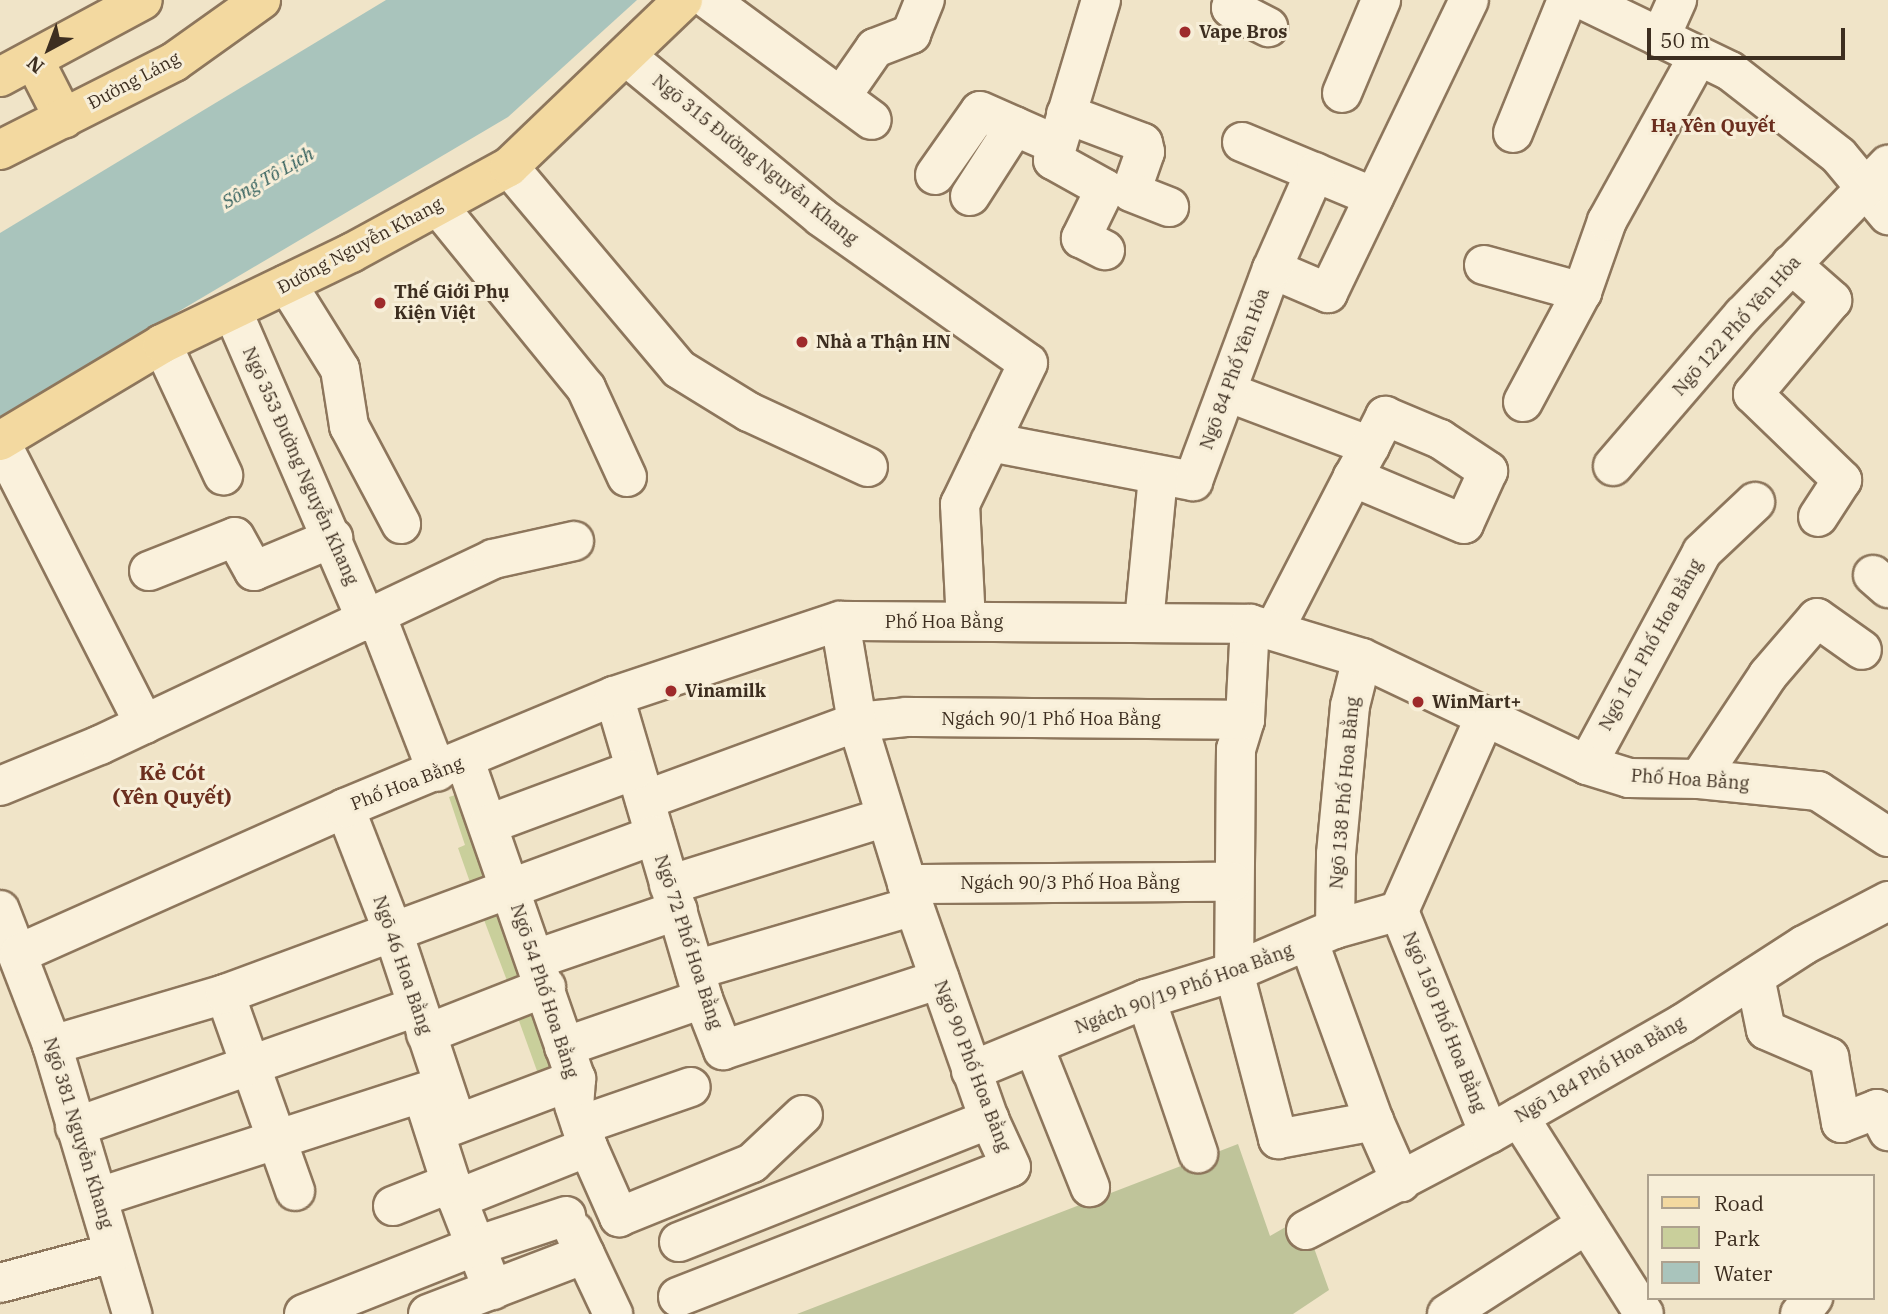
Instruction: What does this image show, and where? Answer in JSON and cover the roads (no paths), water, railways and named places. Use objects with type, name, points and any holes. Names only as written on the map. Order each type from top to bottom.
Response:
[{"type":"main road","name":"Đường Láng","points":[[0,150],[174,62],[261,0]]},
{"type":"main road","name":"Đường Nguyễn Khang","points":[[0,441],[162,344],[287,285],[509,167],[683,0]]},
{"type":"main road","points":[[0,77],[139,1]]},
{"type":"main road","points":[[34,60],[64,119]]},
{"type":"street","points":[[709,0],[843,94],[872,120]]},
{"type":"street","points":[[843,94],[875,48],[911,34],[925,0]]},
{"type":"street","points":[[1101,0],[1053,160],[1105,189],[1081,238],[1105,250]]},
{"type":"street","points":[[1233,0],[1231,8],[1268,27]]},
{"type":"street","points":[[1342,93],[1381,0]]},
{"type":"street","name":"Ngõ 84 Phố Yên Hòa","points":[[990,442],[1158,477],[1193,481],[1272,269],[1328,293],[1469,0]]},
{"type":"street","points":[[1513,133],[1567,0]]},
{"type":"street","points":[[1583,0],[1730,71],[1880,189]]},
{"type":"street","points":[[1660,38],[1677,0]]},
{"type":"street","name":"Ngõ 315 Đường Nguyễn Khang","points":[[626,56],[821,217],[1024,356],[1028,363],[1026,372],[990,442]]},
{"type":"street","points":[[1523,402],[1582,292],[1607,221],[1698,57]]},
{"type":"street","points":[[946,166],[980,111],[1001,120],[1143,143],[1145,152],[1131,192],[1168,207]]},
{"type":"street","points":[[970,196],[1001,120]]},
{"type":"street","points":[[1242,142],[1374,197]]},
{"type":"street","points":[[509,167],[679,369],[749,412],[868,467]]},
{"type":"street","points":[[1272,269],[1315,172]]},
{"type":"street","name":"Ngõ 122 Phố Yên Hòa","points":[[1613,467],[1791,264],[1880,189]]},
{"type":"street","points":[[438,206],[586,388],[627,477]]},
{"type":"street","points":[[1791,264],[1832,300],[1753,394],[1842,480],[1818,517]]},
{"type":"street","points":[[1484,265],[1582,292]]},
{"type":"street","points":[[287,285],[340,369],[349,426],[401,523]]},
{"type":"street","name":"Ngõ 353 Đường Nguyễn Khang","points":[[233,312],[333,538],[372,619],[451,767]]},
{"type":"street","points":[[162,344],[223,475]]},
{"type":"street","points":[[1227,393],[1361,462],[1262,627],[1245,720],[1236,749],[1232,882],[1234,972],[1278,1139],[1374,1121]]},
{"type":"street","points":[[0,441],[144,724]]},
{"type":"street","points":[[965,621],[960,504],[990,442]]},
{"type":"street","points":[[1144,622],[1158,477]]},
{"type":"street","name":"Ngõ 161 Phố Hoa Bằng","points":[[1587,765],[1702,552],[1755,502]]},
{"type":"street","points":[[149,571],[235,537],[254,571],[333,538]]},
{"type":"street","points":[[0,786],[144,724],[372,619],[493,559],[574,541]]},
{"type":"street","points":[[1699,779],[1768,676],[1817,618],[1862,650]]},
{"type":"street","name":"Phố Hoa Bằng","points":[[20,953],[345,808],[451,767],[614,696],[840,621],[1144,622],[1262,627],[1362,658],[1484,719],[1587,765],[1629,778],[1699,779],[1818,791],[1888,837]]},
{"type":"street","name":"Ngõ 90 Phố Hoa Bằng","points":[[678,1297],[1011,1167],[971,1071],[886,817],[857,722],[840,621]]},
{"type":"street","name":"Ngõ 138 Phố Hoa Bằng","points":[[1322,936],[1336,854],[1350,706],[1362,658]]},
{"type":"street","name":"Ngõ 72 Phố Hoa Bằng","points":[[614,696],[699,984],[723,1050],[940,979]]},
{"type":"street","name":"Ngách 90/1 Phố Hoa Bằng","points":[[644,802],[857,722],[906,718],[1245,720]]},
{"type":"street","name":"Ngõ 150 Phố Hoa Bằng","points":[[1484,719],[1399,911],[1504,1125],[1587,1224],[1644,1314]]},
{"type":"street","name":"Ngõ 54 Phố Hoa Bằng","points":[[451,767],[489,824],[570,1063],[574,1105],[584,1136],[610,1197]]},
{"type":"street","points":[[489,824],[644,802]]},
{"type":"street","points":[[52,1045],[225,993],[510,890],[644,802]]},
{"type":"street","name":"Ngõ 46 Hoa Bằng","points":[[345,808],[393,932],[421,1020],[433,1090],[446,1128],[454,1191],[493,1290]]},
{"type":"street","points":[[75,1126],[252,1066],[421,1020],[541,973],[674,897],[886,817]]},
{"type":"street","name":"Ngách 90/3 Phố Hoa Bằng","points":[[446,1128],[570,1063],[699,984],[911,895],[1232,882]]},
{"type":"street","name":"Ngõ 184 Phố Hoa Bằng","points":[[1306,1230],[1401,1182],[1504,1125],[1888,901]]},
{"type":"street","name":"Ngõ 381 Nguyễn Khang","points":[[0,910],[20,953],[52,1045],[132,1314]]},
{"type":"street","name":"Ngách 90/19 Phố Hoa Bằng","points":[[971,1071],[1146,999],[1234,972],[1322,936],[1399,911]]},
{"type":"street","points":[[1322,936],[1374,1121],[1401,1182]]},
{"type":"street","points":[[1755,977],[1766,1030],[1829,1057],[1842,1123],[1877,1109],[1888,1131]]},
{"type":"street","points":[[225,993],[280,1140],[295,1192]]},
{"type":"street","points":[[1146,999],[1198,1153]]},
{"type":"street","points":[[1034,1047],[1090,1187]]},
{"type":"street","points":[[393,1206],[454,1191],[691,1087]]},
{"type":"street","points":[[99,1197],[433,1090]]},
{"type":"street","points":[[304,1314],[610,1197],[619,1217],[752,1163],[803,1115]]},
{"type":"street","points":[[679,1242],[989,1119]]},
{"type":"street","points":[[566,1216],[613,1314]]},
{"type":"street","points":[[1447,1314],[1587,1224]]},
{"type":"street","points":[[0,1283],[113,1253]]},
{"type":"street","points":[[428,1314],[585,1254]]},
{"type":"street","points":[[1800,1314],[1812,1300]]},
{"type":"water","name":"Sông Tô Lịch","points":[[386,0],[637,0],[508,117],[0,417],[0,233]]},
{"type":"place","name":"Vape Bros","points":[[1185,32]]},
{"type":"place","name":"Thế Giới Phụ Kiện Việt","points":[[380,303]]},
{"type":"place","name":"Nhà a Thận HN","points":[[802,342]]},
{"type":"place","name":"Vinamilk","points":[[671,691]]},
{"type":"place","name":"WinMart+","points":[[1418,702]]},
{"type":"district","name":"Hạ Yên Quyết","points":[[1713,126]]},
{"type":"district","name":"Kẻ Cót (Yên Quyết)","points":[[172,784]]}]
